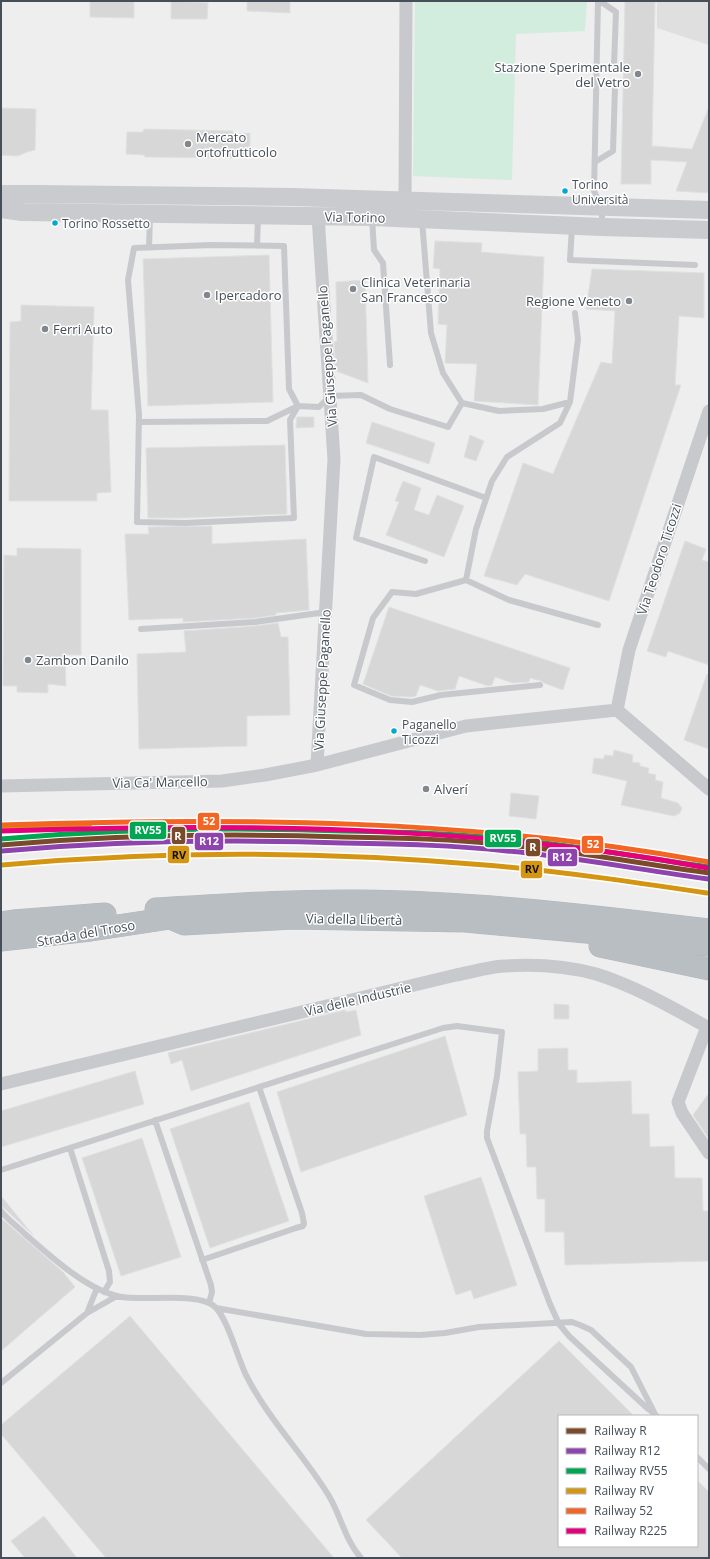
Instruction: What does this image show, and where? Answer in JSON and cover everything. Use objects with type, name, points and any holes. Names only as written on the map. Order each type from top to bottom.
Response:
[{"type":"highway","name":"Via della Libertà","points":[[1,923],[153,909],[313,901],[362,901],[461,904],[511,916],[580,923],[709,930]]},
{"type":"highway","points":[[511,916],[594,905],[709,916]]},
{"type":"highway","points":[[511,916],[556,937],[618,949],[709,970]]},
{"type":"highway","name":"Via della Libertà","points":[[1,940],[92,930],[170,918],[184,924],[292,918],[465,921],[511,916]]},
{"type":"highway","name":"Via della Libertà","points":[[580,923],[709,946]]},
{"type":"street","points":[[405,201],[406,1]]},
{"type":"street","name":"Via Torino","points":[[1,194],[284,197],[602,208],[709,210]]},
{"type":"street","name":"Via Torino","points":[[1,209],[22,212],[372,217],[709,230]]},
{"type":"street","name":"Via Giuseppe Paganello","points":[[318,216],[334,459],[317,765],[466,726],[617,710]]},
{"type":"street","name":"Via Teodoro Ticozzi","points":[[617,710],[629,650],[709,411]]},
{"type":"street","points":[[617,710],[709,789]]},
{"type":"street","name":"Via Ca' Marcello","points":[[1,786],[222,781],[265,775],[317,765]]},
{"type":"street","name":"Strada del Troso","points":[[1,947],[82,936],[170,918]]},
{"type":"street","name":"Via delle Industrie","points":[[1,1084],[456,975],[504,966],[566,968],[596,974],[633,988],[708,1028]]},
{"type":"street","points":[[708,1028],[678,1102],[682,1113],[709,1153]]},
{"type":"lane","points":[[599,1],[616,12],[614,65]]},
{"type":"lane","points":[[599,1],[594,191],[602,208],[602,227]]},
{"type":"lane","points":[[594,162],[613,151],[615,88]]},
{"type":"lane","points":[[149,248],[150,214]]},
{"type":"lane","points":[[257,246],[258,215]]},
{"type":"lane","points":[[372,217],[374,250],[383,263],[390,365]]},
{"type":"lane","points":[[422,219],[431,333],[444,373],[462,403],[499,411],[543,409],[570,402]]},
{"type":"lane","points":[[572,225],[570,260],[696,265]]},
{"type":"lane","points":[[211,245],[284,246],[290,389],[298,406],[290,420],[294,518],[186,522],[138,522],[139,422],[128,280],[134,248],[211,245]]},
{"type":"lane","points":[[466,580],[476,529],[492,481],[507,457],[560,423],[570,402],[578,339],[575,313]]},
{"type":"lane","points":[[139,422],[267,421],[298,406],[319,407],[330,396],[362,395],[390,409],[448,427],[462,403]]},
{"type":"lane","points":[[424,561],[356,538],[374,457],[486,498]]},
{"type":"lane","points":[[540,685],[441,695],[412,702],[390,700],[354,685],[373,618],[392,592],[416,594],[466,580],[509,600],[598,625]]},
{"type":"lane","points":[[141,629],[255,622],[326,612]]},
{"type":"lane","points":[[1,1170],[443,1028],[457,1026],[502,1032],[497,1076],[486,1131],[487,1138],[548,1300],[559,1324],[569,1336],[656,1415]]},
{"type":"lane","points":[[202,1260],[303,1225],[304,1221],[302,1213],[260,1087]]},
{"type":"lane","points":[[155,1120],[211,1285],[212,1292],[209,1303]]},
{"type":"lane","points":[[70,1148],[109,1271],[110,1282],[104,1292]]},
{"type":"lane","points":[[1,1211],[11,1223],[57,1262],[104,1292],[117,1296],[134,1298],[194,1299],[209,1303],[216,1308],[224,1322],[244,1372],[256,1395],[330,1498],[350,1543],[361,1558]]},
{"type":"lane","points":[[87,1313],[97,1288]]},
{"type":"lane","points":[[1,1383],[87,1313],[117,1296]]},
{"type":"lane","points":[[216,1308],[366,1334],[383,1335],[426,1334],[479,1327],[559,1324],[572,1322],[591,1330],[608,1344],[631,1367],[656,1415]]},
{"type":"lane","points":[[698,1458],[709,1469]]},
{"type":"shaded area","points":[[657,1],[709,1],[709,45],[657,28]]},
{"type":"green space","points":[[415,1],[587,1],[585,31],[516,34],[512,180],[413,176]]},
{"type":"building","points":[[90,1],[134,1],[134,18],[90,17]]},
{"type":"building","points":[[171,1],[208,3],[207,19],[171,19]]},
{"type":"building","points":[[247,1],[290,1],[290,13],[247,11]]},
{"type":"building","name":"Stazione Sperimentale del Vetro","points":[[625,1],[655,1],[652,146],[692,149],[709,107],[709,193],[676,191],[687,162],[651,160],[651,184],[621,184]]},
{"type":"building","points":[[1,108],[36,109],[35,150],[18,156],[1,155]]},
{"type":"building","name":"Mercato ortofrutticolo","points":[[144,129],[233,131],[233,134],[250,133],[250,157],[145,157],[144,155],[126,154],[127,132],[143,132]]},
{"type":"building","points":[[435,241],[482,243],[481,252],[544,257],[538,405],[474,401],[477,364],[445,363],[447,325],[438,324],[440,269],[433,268]]},
{"type":"building","name":"Ipercadoro","points":[[269,255],[273,402],[148,406],[143,259]]},
{"type":"building","points":[[592,269],[704,273],[704,318],[679,316],[675,385],[681,385],[609,601],[525,574],[517,585],[484,576],[523,463],[553,474],[601,362],[612,364],[615,311],[586,309]]},
{"type":"building","points":[[365,280],[368,383],[336,371],[334,342],[337,341],[336,282]]},
{"type":"building","points":[[21,305],[94,307],[91,410],[108,410],[111,492],[97,493],[97,501],[9,501],[10,322],[21,321]]},
{"type":"building","points":[[297,417],[314,417],[314,427],[296,428]]},
{"type":"building","points":[[372,422],[435,443],[429,464],[366,443]]},
{"type":"building","points":[[470,435],[484,441],[476,461],[464,457]]},
{"type":"building","points":[[285,445],[287,514],[148,518],[146,448]]},
{"type":"building","points":[[403,481],[421,488],[414,510],[429,515],[437,495],[464,506],[444,557],[386,535],[399,502],[395,501]]},
{"type":"building","points":[[212,526],[212,544],[306,539],[309,610],[276,613],[276,615],[255,618],[183,622],[183,618],[129,620],[125,534],[149,534],[148,527]]},
{"type":"building","points":[[685,541],[706,549],[702,560],[709,562],[709,665],[668,651],[666,657],[647,651]]},
{"type":"building","points":[[17,548],[81,549],[81,655],[65,655],[66,686],[48,684],[48,693],[17,692],[17,686],[3,686],[4,555],[17,556]]},
{"type":"building","points":[[389,607],[570,668],[563,690],[530,678],[529,682],[512,683],[495,677],[492,685],[488,686],[459,676],[455,689],[438,691],[420,685],[416,696],[412,697],[391,696],[363,684]]},
{"type":"building","points":[[278,623],[281,637],[288,637],[290,715],[247,716],[247,746],[139,749],[137,654],[186,652],[184,631]]},
{"type":"building","points":[[707,674],[709,674],[709,749],[684,740]]},
{"type":"building","points":[[614,750],[633,755],[632,762],[640,763],[640,766],[649,768],[648,773],[656,775],[655,780],[663,782],[661,798],[678,803],[682,808],[680,813],[674,816],[621,805],[627,781],[592,773],[594,758],[603,759],[605,755],[613,756]]},
{"type":"building","points":[[511,793],[539,796],[536,819],[509,816]]},
{"type":"building","points":[[554,1004],[569,1005],[569,1019],[554,1019]]},
{"type":"building","points":[[345,1010],[346,1012],[356,1010],[361,1035],[191,1091],[182,1060],[171,1064],[168,1053]]},
{"type":"building","points":[[445,1036],[467,1115],[301,1172],[277,1092]]},
{"type":"building","points":[[568,1048],[568,1070],[577,1070],[577,1083],[631,1081],[632,1114],[649,1114],[650,1147],[674,1146],[675,1178],[702,1178],[703,1211],[709,1211],[709,1261],[565,1265],[564,1232],[545,1232],[545,1199],[537,1199],[536,1167],[527,1167],[526,1134],[520,1134],[518,1072],[538,1071],[538,1049]]},
{"type":"building","points":[[135,1071],[144,1104],[1,1147],[1,1111]]},
{"type":"building","points":[[709,1093],[709,1139],[693,1115]]},
{"type":"building","points":[[249,1102],[289,1221],[210,1248],[170,1129]]},
{"type":"building","points":[[142,1138],[181,1257],[121,1276],[82,1158]]},
{"type":"building","points":[[481,1177],[517,1285],[474,1299],[471,1290],[456,1295],[424,1196]]},
{"type":"building","points":[[1,1196],[33,1235],[4,1208],[1,1207]]},
{"type":"building","points":[[1,1218],[63,1272],[75,1287],[1,1351]]},
{"type":"building","points":[[130,1316],[334,1558],[106,1558],[1,1434],[1,1425]]},
{"type":"building","points":[[559,1341],[633,1415],[558,1415],[558,1547],[698,1547],[698,1481],[709,1492],[709,1558],[402,1558],[366,1520]]},
{"type":"building","points":[[44,1516],[77,1558],[25,1558],[11,1541]]},
{"type":"rail line","name":"52","points":[[1,825],[179,821],[356,824],[445,829],[533,837],[621,848],[709,862]]},
{"type":"rail line","name":"RV","points":[[2,828],[90,824]]},
{"type":"rail line","name":"R225","points":[[1,831],[178,827],[356,830],[444,835],[532,843],[620,854],[708,868]]},
{"type":"rail line","name":"RV55","points":[[1,839],[86,833],[215,829],[425,833],[466,835],[583,848],[709,867]]},
{"type":"rail line","name":"R","points":[[1,845],[86,839],[215,835],[425,839],[466,841],[583,854],[709,873]]},
{"type":"rail line","name":"R12","points":[[2,851],[129,843],[215,841],[425,845],[487,849],[582,860],[708,879]]},
{"type":"rail line","name":"RV","points":[[2,865],[62,860],[183,855],[244,854],[364,857],[425,860],[540,870],[707,893]]},
{"type":"place","name":"Stazione Sperimentale del Vetro","points":[[638,74]]},
{"type":"place","name":"Mercato ortofrutticolo","points":[[188,144]]},
{"type":"place","name":"Torino Università","points":[[565,191]]},
{"type":"place","name":"Torino Rossetto","points":[[55,223]]},
{"type":"place","name":"Clinica Veterinaria San Francesco","points":[[353,289]]},
{"type":"place","name":"Ipercadoro","points":[[207,295]]},
{"type":"place","name":"Regione Veneto","points":[[629,301]]},
{"type":"place","name":"Ferri Auto","points":[[45,329]]},
{"type":"place","name":"Zambon Danilo","points":[[28,660]]},
{"type":"place","name":"Paganello Ticozzi","points":[[394,731]]},
{"type":"place","name":"Alverí","points":[[426,789]]}]
